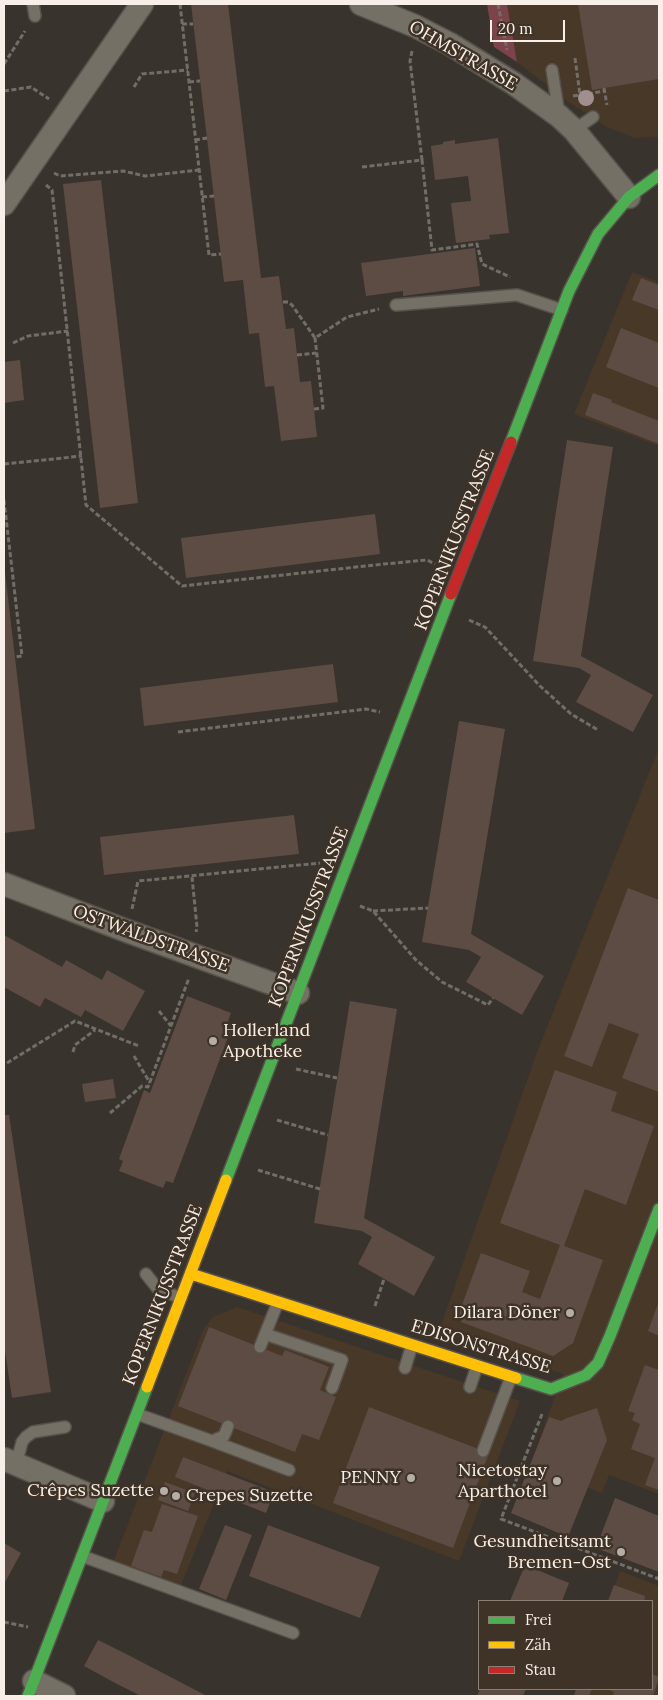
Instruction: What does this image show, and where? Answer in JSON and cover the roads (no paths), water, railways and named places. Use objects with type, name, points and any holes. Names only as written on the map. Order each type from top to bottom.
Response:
[{"type":"street","points":[[4,204],[142,4]]},
{"type":"street","name":"OHMSTRASSE","points":[[361,4],[415,26],[450,44],[563,115],[629,197]]},
{"type":"street","name":"KOPERNIKUSSTRASSE","points":[[31,1688],[569,291],[598,234],[629,197],[659,175]]},
{"type":"street","name":"OSTWALDSTRASSE","points":[[4,884],[298,993]]},
{"type":"street","name":"EDISONSTRASSE","points":[[191,1274],[477,1366],[552,1388],[572,1382],[586,1375],[598,1363],[659,1209]]},
{"type":"street","points":[[10,1462],[103,1501]]},
{"type":"street","points":[[31,1688],[64,1696]]},
{"type":"lane","points":[[33,4],[35,16]]},
{"type":"lane","name":"OHMSTRASSE","points":[[552,70],[563,115]]},
{"type":"lane","points":[[563,115],[592,117]]},
{"type":"lane","points":[[396,304],[517,295],[562,310]]},
{"type":"lane","points":[[146,1274],[158,1289],[181,1298]]},
{"type":"lane","points":[[260,1347],[278,1302]]},
{"type":"lane","points":[[265,1334],[342,1360],[332,1388]]},
{"type":"lane","points":[[405,1368],[412,1345]]},
{"type":"lane","points":[[470,1387],[477,1366]]},
{"type":"lane","points":[[484,1450],[512,1377]]},
{"type":"lane","points":[[136,1414],[289,1470]]},
{"type":"lane","points":[[212,1441],[224,1436],[228,1426]]},
{"type":"lane","points":[[10,1462],[22,1442],[33,1432],[65,1427]]},
{"type":"lane","points":[[82,1556],[293,1633]]},
{"type":"place","name":"Hollerland Apotheke","points":[[213,1041]]},
{"type":"place","name":"Dilara Döner","points":[[570,1313]]},
{"type":"place","name":"PENNY","points":[[411,1478]]},
{"type":"place","name":"Nicetostay Aparthotel","points":[[557,1481]]},
{"type":"place","name":"Crêpes Suzette","points":[[164,1491]]},
{"type":"place","name":"Crepes Suzette","points":[[176,1496]]},
{"type":"place","name":"Gesundheitsamt Bremen-Ost","points":[[621,1552]]}]
